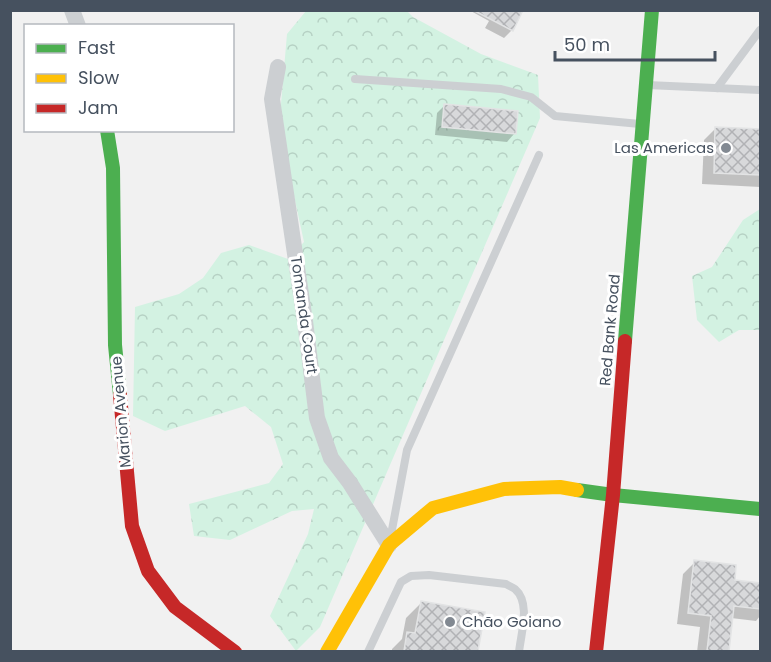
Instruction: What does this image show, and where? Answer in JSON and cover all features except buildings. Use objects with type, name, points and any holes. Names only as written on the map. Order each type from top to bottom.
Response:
[{"type":"street","name":"Red Bank Road","points":[[596,651],[613,495],[652,10]]},
{"type":"street","name":"Tomanda Court","points":[[278,67],[272,99],[317,418],[331,458],[389,544]]},
{"type":"street","name":"Marion Avenue","points":[[107,132],[113,168],[115,345],[132,526],[148,571],[175,607],[235,651]]},
{"type":"street","points":[[327,651],[389,544],[433,508],[504,489],[561,487],[613,495],[760,509]]},
{"type":"lane","points":[[717,88],[760,30]]},
{"type":"lane","points":[[355,79],[501,90],[531,97],[555,116],[643,124]]},
{"type":"lane","points":[[646,85],[760,90]]},
{"type":"lane","points":[[389,544],[407,450],[540,155]]},
{"type":"lane","points":[[368,651],[401,582],[411,576],[429,575],[506,584],[516,590],[522,600],[524,611],[519,651]]},
{"type":"green space","points":[[306,11],[407,11],[413,17],[481,54],[538,75],[540,118],[320,627],[296,651],[270,616],[308,534],[314,509],[292,511],[230,540],[194,536],[189,504],[269,483],[283,464],[271,427],[245,406],[165,431],[133,416],[135,307],[179,294],[203,278],[221,253],[249,245],[288,259],[304,242],[279,127],[287,34]]},
{"type":"green space","points":[[760,209],[760,330],[739,330],[719,342],[697,320],[692,276],[712,267],[743,220]]},
{"type":"traffic: fast","points":[[625,341],[652,10]]},
{"type":"traffic: fast","points":[[107,132],[113,168],[115,345],[120,395]]},
{"type":"traffic: fast","points":[[577,490],[760,509]]},
{"type":"traffic: slow","points":[[327,652],[389,545],[433,508],[504,489],[560,487],[577,490]]},
{"type":"traffic: jam","points":[[596,652],[613,495],[625,341]]},
{"type":"traffic: jam","points":[[120,395],[132,526],[148,571],[175,607],[235,652]]},
{"type":"place","name":"Las Americas","points":[[726,148]]},
{"type":"place","name":"Chão Goiano","points":[[450,622]]}]
